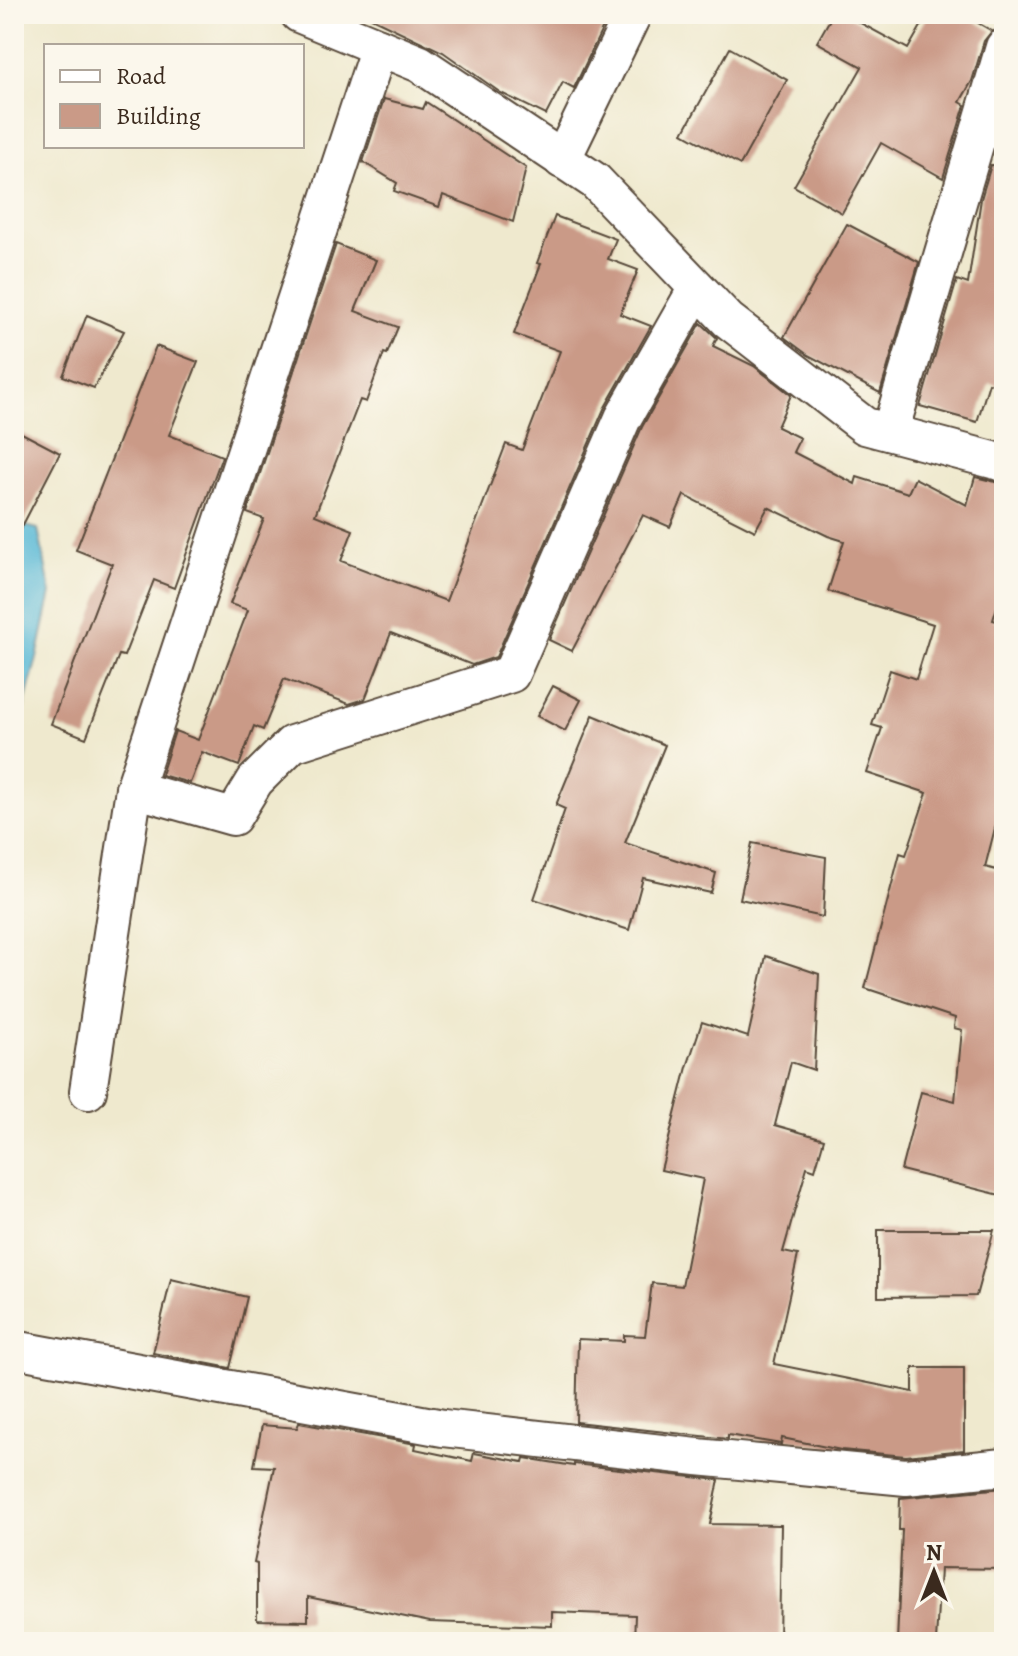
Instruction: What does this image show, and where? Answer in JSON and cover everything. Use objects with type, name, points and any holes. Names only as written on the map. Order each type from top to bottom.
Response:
[{"type":"street","points":[[299,14],[420,64],[595,181],[728,320],[865,426],[1004,463]]},
{"type":"street","points":[[562,160],[633,14]]},
{"type":"street","points":[[88,1091],[134,789],[379,47]]},
{"type":"street","points":[[890,432],[1004,47]]},
{"type":"street","points":[[134,789],[233,817],[255,781],[292,744],[511,674],[623,418],[697,288]]},
{"type":"street","points":[[14,1349],[443,1428],[906,1477],[1004,1467]]},
{"type":"water","points":[[14,523],[38,529],[51,593],[14,743]]},
{"type":"building","points":[[363,14],[586,14],[605,23],[574,88],[563,82],[546,115],[501,93],[443,52]]},
{"type":"building","points":[[833,14],[844,14],[908,49],[928,14],[962,14],[992,31],[984,41],[972,81],[960,102],[965,105],[943,178],[881,143],[842,213],[794,186],[862,67],[817,42]]},
{"type":"building","points":[[730,48],[787,80],[740,165],[683,133]]},
{"type":"building","points":[[384,99],[423,109],[426,102],[526,168],[513,222],[443,195],[439,207],[394,191],[397,183],[363,162]]},
{"type":"building","points":[[991,165],[1004,166],[1004,387],[989,383],[977,422],[920,406],[957,280],[968,284],[981,199]]},
{"type":"building","points":[[555,216],[616,239],[608,259],[638,270],[620,314],[651,326],[604,409],[496,657],[472,665],[391,633],[365,699],[349,704],[284,679],[263,730],[254,726],[239,766],[202,752],[190,783],[161,775],[175,731],[198,740],[248,610],[230,604],[264,519],[247,513],[336,244],[376,260],[355,311],[398,327],[387,354],[384,353],[366,402],[360,400],[315,515],[353,530],[341,561],[446,601],[506,444],[522,450],[560,351],[514,334],[541,264],[537,263]]},
{"type":"building","points":[[847,224],[919,262],[880,393],[808,355],[784,337]]},
{"type":"building","points":[[87,315],[124,331],[94,388],[63,376]]},
{"type":"building","points":[[701,323],[717,338],[713,346],[754,366],[791,395],[777,427],[800,438],[793,452],[855,484],[857,477],[908,493],[915,478],[967,505],[975,477],[1004,484],[1004,584],[993,620],[1004,623],[1004,793],[985,867],[1004,872],[1004,1196],[901,1170],[921,1092],[955,1101],[962,1030],[954,1028],[955,1018],[865,988],[900,853],[906,855],[927,793],[867,773],[882,728],[872,725],[890,670],[916,679],[933,624],[828,591],[844,541],[768,507],[755,531],[684,495],[670,527],[643,515],[572,651],[549,640],[642,427]]},
{"type":"building","points":[[156,346],[198,362],[169,435],[222,456],[174,588],[154,580],[124,656],[119,655],[86,738],[51,724],[112,564],[76,550]]},
{"type":"building","points":[[14,429],[60,453],[14,542]]},
{"type":"building","points":[[553,686],[581,700],[565,731],[537,716]]},
{"type":"building","points":[[593,715],[665,745],[625,843],[716,873],[711,893],[643,878],[629,930],[534,899],[565,809],[556,805]]},
{"type":"building","points":[[752,843],[826,857],[823,917],[740,899]]},
{"type":"building","points":[[766,956],[819,974],[814,1070],[791,1062],[775,1125],[824,1139],[815,1170],[807,1167],[783,1252],[798,1255],[774,1364],[913,1392],[913,1368],[964,1368],[964,1450],[906,1456],[841,1450],[782,1438],[781,1444],[728,1435],[728,1439],[576,1422],[578,1339],[624,1341],[624,1335],[645,1336],[652,1283],[682,1286],[703,1179],[661,1170],[687,1067],[702,1022],[748,1037]]},
{"type":"building","points":[[878,1230],[994,1230],[976,1296],[878,1297]]},
{"type":"building","points":[[171,1279],[247,1297],[230,1368],[153,1353]]},
{"type":"building","points":[[299,1423],[416,1444],[415,1449],[472,1461],[474,1453],[523,1462],[524,1458],[719,1480],[710,1524],[781,1525],[779,1642],[634,1642],[635,1615],[552,1612],[552,1626],[430,1622],[308,1597],[308,1621],[257,1620],[257,1564],[254,1563],[274,1467],[254,1466],[262,1425],[297,1428]]},
{"type":"building","points":[[1004,1488],[1004,1569],[940,1568],[936,1642],[897,1642],[902,1530],[899,1530],[900,1498]]}]
